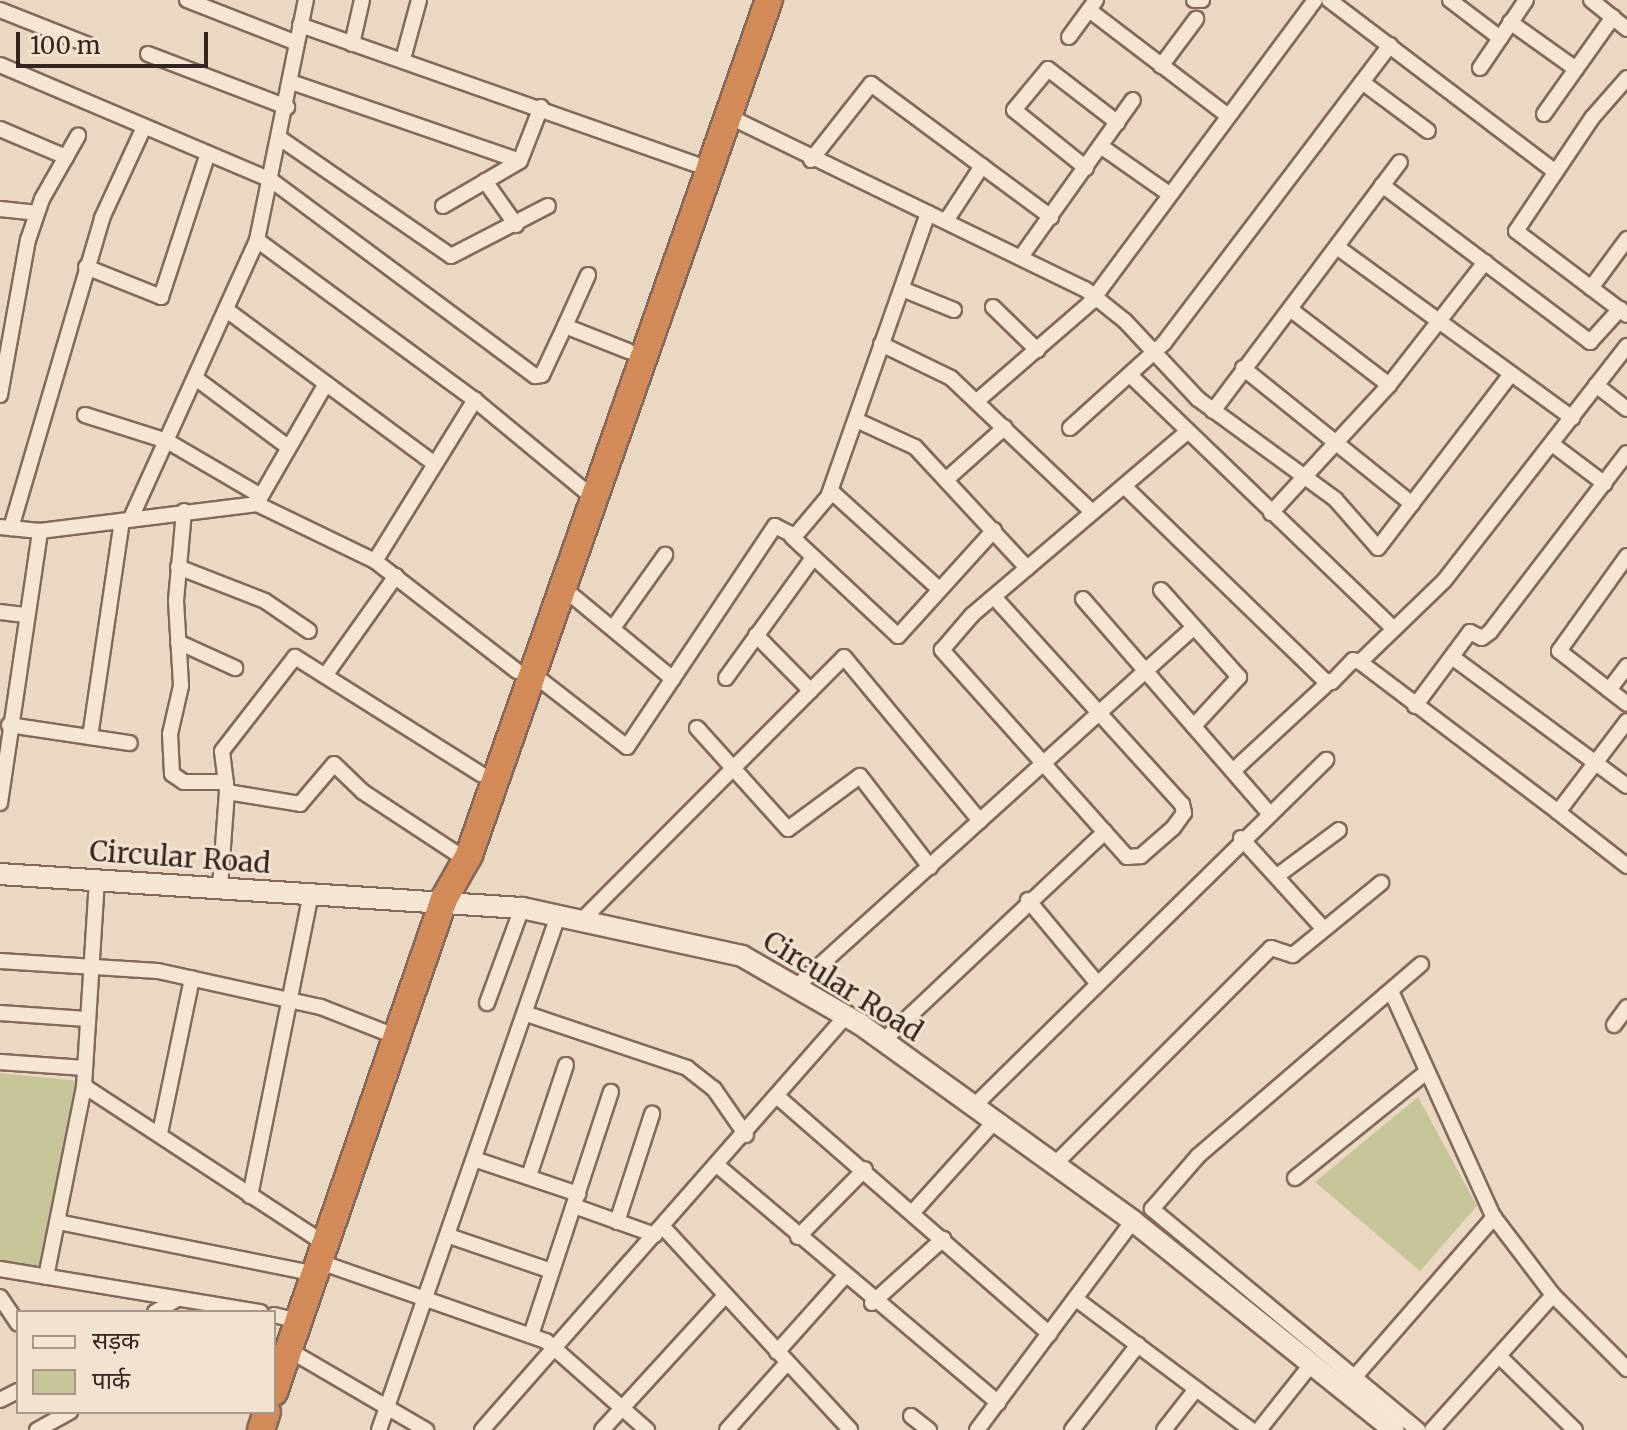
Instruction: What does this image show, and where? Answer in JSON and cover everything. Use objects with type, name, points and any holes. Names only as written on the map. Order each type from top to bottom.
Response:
[{"type":"highway","points":[[276,1386],[289,1350],[286,1318],[321,1260],[444,899],[481,774],[562,587],[628,351],[752,0]]},
{"type":"highway","points":[[455,863],[469,855],[525,673],[586,493],[769,0]]},
{"type":"main road","name":"Circular Road","points":[[0,874],[311,894],[444,899],[559,913],[728,951],[797,986],[846,1016],[995,1121],[1133,1221],[1313,1362],[1351,1381],[1394,1430]]},
{"type":"street","points":[[187,0],[297,43]]},
{"type":"street","points":[[90,737],[127,520],[198,380],[257,240],[281,139],[306,0]]},
{"type":"street","points":[[352,44],[362,0]]},
{"type":"street","points":[[403,59],[419,0]]},
{"type":"street","points":[[1194,0],[1202,0]]},
{"type":"street","points":[[977,401],[1095,296],[1315,0]]},
{"type":"street","points":[[1329,0],[1554,171]]},
{"type":"street","points":[[1450,0],[1500,38]]},
{"type":"street","points":[[1480,68],[1526,0]]},
{"type":"street","points":[[1591,0],[1627,29]]},
{"type":"street","points":[[1069,37],[1093,5],[1161,66],[1228,116]]},
{"type":"street","points":[[0,10],[89,45]]},
{"type":"street","points":[[1544,114],[1613,17]]},
{"type":"street","points":[[1161,66],[1196,19]]},
{"type":"street","points":[[1510,22],[1576,69]]},
{"type":"street","points":[[300,25],[541,107],[695,164]]},
{"type":"street","points":[[1070,428],[1154,355],[1390,45]]},
{"type":"street","points":[[148,54],[287,107]]},
{"type":"street","points":[[0,65],[271,180],[535,376],[542,375],[588,275]]},
{"type":"street","points":[[1086,168],[1014,110],[1048,69],[1118,123]]},
{"type":"street","points":[[1382,185],[1590,342],[1623,312],[1517,233],[1554,171],[1626,76]]},
{"type":"street","points":[[291,82],[520,161]]},
{"type":"street","points":[[1362,82],[1428,131]]},
{"type":"street","points":[[811,160],[871,84],[1051,217]]},
{"type":"street","points":[[1023,254],[1133,100]]},
{"type":"street","points":[[443,206],[520,161],[541,107]]},
{"type":"street","points":[[728,116],[811,160],[1023,254],[1095,296],[1213,411],[1342,506],[1378,548],[1511,374]]},
{"type":"street","points":[[144,127],[86,267],[6,527],[40,531],[259,500]]},
{"type":"street","points":[[0,129],[66,157]]},
{"type":"street","points":[[0,395],[36,213],[78,136]]},
{"type":"street","points":[[281,139],[451,256],[548,206]]},
{"type":"street","points":[[1102,147],[1169,194]]},
{"type":"street","points":[[86,267],[161,297],[208,153]]},
{"type":"street","points":[[1213,411],[1400,162]]},
{"type":"street","points":[[946,221],[982,166]]},
{"type":"street","points":[[485,181],[516,225]]},
{"type":"street","points":[[0,209],[36,213]]},
{"type":"street","points":[[792,537],[831,491],[928,213]]},
{"type":"street","points":[[1591,288],[1627,239]]},
{"type":"street","points":[[257,240],[475,400],[586,493]]},
{"type":"street","points":[[1337,247],[1572,418]]},
{"type":"street","points":[[1271,513],[1337,445],[1389,385],[1485,262]]},
{"type":"street","points":[[902,289],[954,310]]},
{"type":"street","points":[[993,307],[1037,350]]},
{"type":"street","points":[[1290,309],[1389,385]]},
{"type":"street","points":[[228,311],[435,464]]},
{"type":"street","points":[[565,326],[628,351]]},
{"type":"street","points":[[881,344],[941,371],[1005,427],[1092,512]]},
{"type":"street","points":[[1360,662],[1444,581],[1627,346]]},
{"type":"street","points":[[1243,368],[1412,504]]},
{"type":"street","points":[[1130,375],[1186,433],[1394,629]]},
{"type":"street","points":[[198,380],[288,447]]},
{"type":"street","points":[[259,500],[325,385]]},
{"type":"street","points":[[1596,385],[1627,409]]},
{"type":"street","points":[[375,561],[475,400]]},
{"type":"street","points":[[85,415],[167,441],[259,500],[375,561],[623,749],[775,526],[792,537],[896,635],[994,530]]},
{"type":"street","points":[[856,420],[908,441],[948,478],[1027,568]]},
{"type":"street","points":[[948,478],[1005,427]]},
{"type":"street","points":[[994,597],[1184,811],[1136,858],[1127,857],[943,654],[949,637],[994,597],[1027,568],[1092,512],[1186,433]]},
{"type":"street","points":[[1552,444],[1605,484]]},
{"type":"street","points":[[1415,706],[1470,631],[1482,638],[1490,632],[1627,453]]},
{"type":"street","points":[[1124,486],[1329,682]]},
{"type":"street","points":[[831,491],[939,589]]},
{"type":"street","points":[[184,511],[178,567],[181,686],[170,734],[172,774],[184,782],[226,787],[300,804],[334,764],[367,795],[455,863]]},
{"type":"street","points":[[0,803],[9,725],[7,697],[26,615],[40,531]]},
{"type":"street","points":[[613,628],[665,555]]},
{"type":"street","points":[[1627,556],[1559,651],[1627,704]]},
{"type":"street","points":[[726,678],[812,559]]},
{"type":"street","points":[[178,567],[265,601],[309,631]]},
{"type":"street","points":[[327,673],[396,576]]},
{"type":"street","points":[[562,587],[673,679]]},
{"type":"street","points":[[1161,590],[1239,681],[1194,726]]},
{"type":"street","points":[[1083,599],[1269,813]]},
{"type":"street","points":[[0,612],[26,615]]},
{"type":"street","points":[[797,986],[1099,717],[1194,627]]},
{"type":"street","points":[[756,635],[811,691]]},
{"type":"street","points":[[178,642],[235,668]]},
{"type":"street","points":[[1452,657],[1627,786]]},
{"type":"street","points":[[220,887],[226,787],[225,746],[290,660],[304,658],[481,774]]},
{"type":"street","points":[[584,918],[811,691],[847,659],[980,821]]},
{"type":"street","points":[[1234,770],[1353,660],[1360,662],[1627,866]]},
{"type":"street","points":[[1609,690],[1627,666]]},
{"type":"street","points":[[1558,812],[1627,721]]},
{"type":"street","points":[[9,725],[130,743]]},
{"type":"street","points":[[697,728],[737,768],[788,829],[858,774],[930,867]]},
{"type":"street","points":[[974,1106],[1241,838],[1326,760]]},
{"type":"street","points":[[1277,876],[1339,830]]},
{"type":"street","points":[[883,1041],[1028,900],[1105,832]]},
{"type":"street","points":[[1241,838],[1323,928]]},
{"type":"street","points":[[46,1277],[84,1086],[97,879]]},
{"type":"street","points":[[1054,1165],[1271,948],[1291,956],[1381,883]]},
{"type":"street","points":[[250,1196],[311,894]]},
{"type":"street","points":[[1028,900],[1098,984]]},
{"type":"street","points":[[487,1003],[522,908]]},
{"type":"street","points":[[379,1430],[477,1160],[559,913]]},
{"type":"street","points":[[0,961],[192,978],[292,999],[397,1037]]},
{"type":"street","points":[[1418,1430],[1351,1381],[1157,1216],[1152,1206],[1222,1133],[1421,964]]},
{"type":"street","points":[[160,1133],[192,978]]},
{"type":"street","points":[[1391,991],[1424,1074],[1494,1217],[1553,1295],[1627,1369]]},
{"type":"street","points":[[1614,1025],[1627,1007]]},
{"type":"street","points":[[0,1013],[87,1019]]},
{"type":"street","points":[[527,1014],[687,1068],[714,1089],[746,1135]]},
{"type":"street","points":[[482,1430],[779,1098],[846,1016]]},
{"type":"street","points":[[0,1062],[85,1068]]},
{"type":"street","points":[[529,1176],[566,1065]]},
{"type":"street","points":[[1295,1178],[1424,1074]]},
{"type":"street","points":[[84,1086],[160,1133],[250,1196],[321,1260]]},
{"type":"street","points":[[531,1335],[611,1092]]},
{"type":"street","points":[[779,1098],[865,1169],[1050,1334]]},
{"type":"street","points":[[617,1222],[652,1114]]},
{"type":"street","points":[[913,1212],[995,1121]]},
{"type":"street","points":[[477,1160],[529,1176],[617,1222],[659,1231],[725,1296],[850,1430]]},
{"type":"street","points":[[718,1166],[872,1303],[998,1403]]},
{"type":"street","points":[[798,1237],[865,1169]]},
{"type":"street","points":[[1351,1381],[1494,1217]]},
{"type":"street","points":[[977,1430],[1133,1221]]},
{"type":"street","points":[[58,1222],[321,1260],[531,1335],[556,1348],[647,1430]]},
{"type":"street","points":[[449,1236],[551,1271]]},
{"type":"street","points":[[872,1303],[943,1239]]},
{"type":"street","points":[[0,1269],[243,1310]]},
{"type":"street","points":[[727,1430],[844,1277]]},
{"type":"street","points":[[1432,1430],[1553,1295]]},
{"type":"street","points":[[602,1430],[725,1296]]},
{"type":"street","points":[[0,1297],[16,1321]]},
{"type":"street","points":[[1076,1299],[1251,1430]]},
{"type":"street","points":[[158,1310],[176,1300]]},
{"type":"street","points":[[1072,1430],[1138,1345]]},
{"type":"street","points":[[289,1350],[426,1430]]},
{"type":"street","points":[[1499,1356],[1575,1430]]},
{"type":"street","points":[[1259,1430],[1313,1362]]},
{"type":"street","points":[[1164,1430],[1196,1389]]},
{"type":"street","points":[[37,1430],[66,1414]]},
{"type":"street","points":[[911,1416],[929,1430]]},
{"type":"green space","points":[[0,1073],[78,1081],[46,1277],[0,1269]]},
{"type":"green space","points":[[1418,1097],[1477,1206],[1420,1271],[1315,1182]]}]
